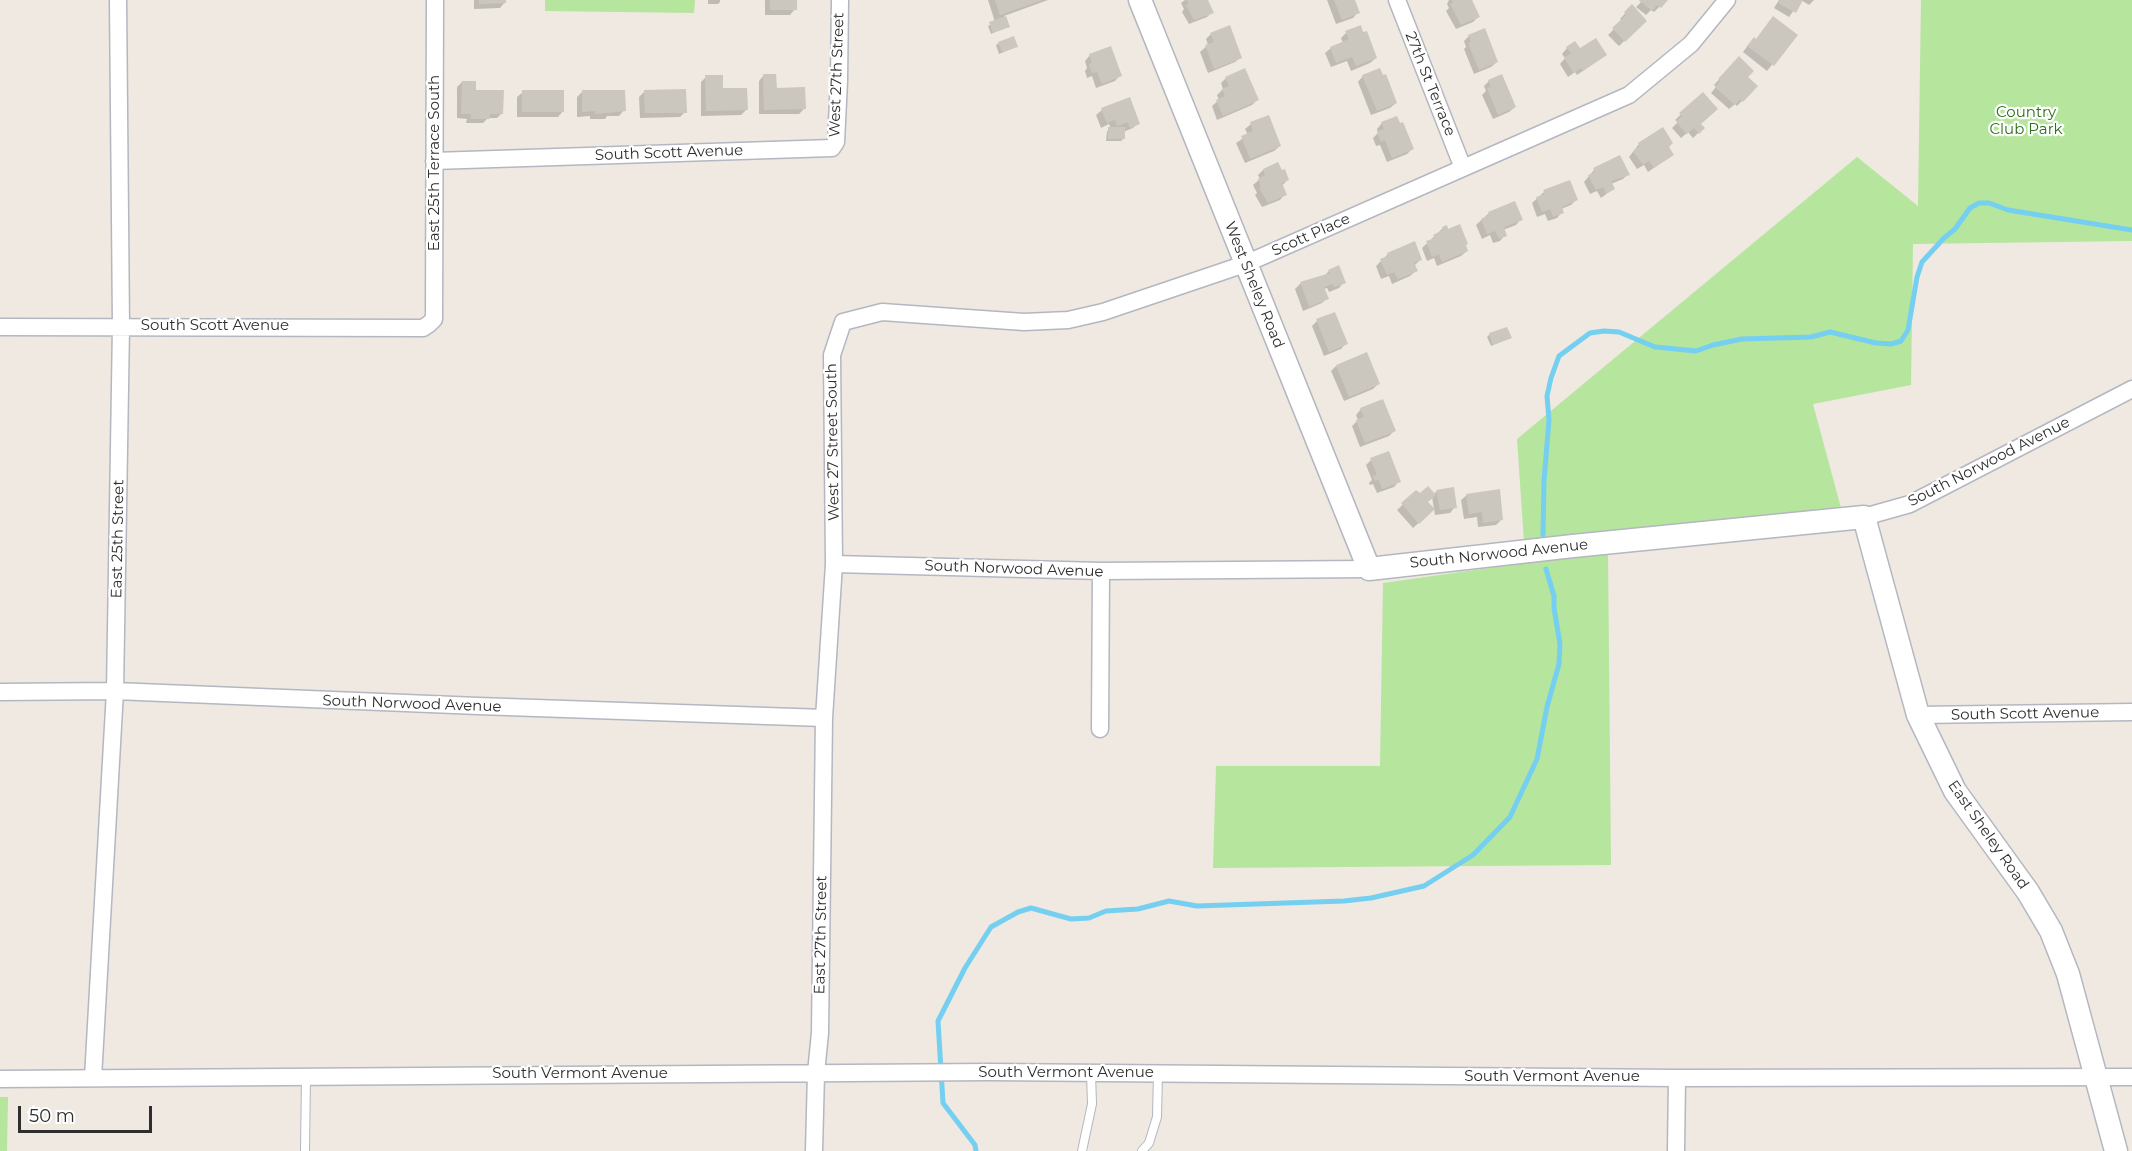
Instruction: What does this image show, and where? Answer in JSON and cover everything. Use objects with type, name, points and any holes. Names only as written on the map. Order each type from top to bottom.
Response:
[{"type":"street","name":"East 25th Street","points":[[93,1078],[115,691],[121,326],[118,0]]},
{"type":"street","name":"East 25th Terrace South","points":[[429,324],[434,319],[435,0]]},
{"type":"street","name":"West 27th Street","points":[[832,148],[836,142],[840,0]]},
{"type":"street","name":"West Sheley Road","points":[[1140,0],[1369,569]]},
{"type":"street","name":"27th St Terrace","points":[[1397,0],[1463,168]]},
{"type":"street","name":"Scott Place","points":[[843,322],[882,312],[1024,322],[1068,320],[1103,312],[1245,264],[1629,95],[1691,44],[1727,0]]},
{"type":"street","name":"South Scott Avenue","points":[[434,160],[832,148]]},
{"type":"street","name":"West 27 Street South","points":[[824,718],[834,564],[832,355],[843,322]]},
{"type":"street","name":"South Scott Avenue","points":[[0,327],[423,328],[429,324]]},
{"type":"street","name":"South Norwood Avenue","points":[[834,564],[1101,571],[1369,569],[1863,517],[1910,504],[2132,389]]},
{"type":"street","name":"East Sheley Road","points":[[1863,517],[1917,715],[1955,791],[2028,892],[2051,932],[2068,974],[2116,1151]]},
{"type":"street","points":[[1100,729],[1101,571]]},
{"type":"street","name":"South Norwood Avenue","points":[[0,692],[115,691],[824,718]]},
{"type":"street","name":"South Scott Avenue","points":[[1917,715],[2132,712]]},
{"type":"street","name":"East 27th Street","points":[[813,1151],[820,1034],[824,718]]},
{"type":"street","name":"South Vermont Avenue","points":[[0,1079],[990,1072],[1677,1078],[2132,1077]]},
{"type":"street","points":[[1676,1151],[1677,1078]]},
{"type":"lane","points":[[1082,1151],[1092,1104],[1091,1073]]},
{"type":"lane","points":[[1142,1151],[1149,1143],[1157,1117],[1158,1073]]},
{"type":"lane","points":[[305,1151],[306,1076]]},
{"type":"green space","points":[[545,0],[695,0],[694,13],[545,11]]},
{"type":"green space","name":"Country Club Park","points":[[1921,0],[2132,0],[2132,241],[1913,244],[1911,385],[1813,404],[1841,508],[1524,542],[1517,439],[1857,157],[1918,206]]},
{"type":"green space","points":[[1608,551],[1611,865],[1213,868],[1216,766],[1380,766],[1383,583]]},
{"type":"green space","points":[[0,1097],[8,1097],[7,1151],[0,1151]]},
{"type":"building","points":[[479,0],[506,0],[506,3],[479,4]]},
{"type":"building","points":[[770,0],[797,0],[797,10],[770,10]]},
{"type":"building","points":[[995,0],[1043,0],[1000,15]]},
{"type":"building","points":[[1187,0],[1208,0],[1214,13],[1194,20],[1186,5],[1189,4]]},
{"type":"building","points":[[1334,0],[1355,0],[1360,13],[1342,20]]},
{"type":"building","points":[[1452,0],[1472,0],[1480,17],[1461,25],[1450,4],[1453,3]]},
{"type":"building","points":[[1639,0],[1668,0],[1661,8],[1657,5],[1652,11]]},
{"type":"building","points":[[1780,0],[1803,0],[1796,13],[1778,3]]},
{"type":"building","points":[[1632,4],[1647,21],[1625,42],[1612,28],[1626,15],[1624,12]]},
{"type":"building","points":[[1006,16],[1010,27],[993,33],[989,22]]},
{"type":"building","points":[[1773,16],[1798,35],[1774,66],[1747,46],[1754,37],[1756,39]]},
{"type":"building","points":[[1230,25],[1242,58],[1214,69],[1205,45],[1214,42],[1210,33]]},
{"type":"building","points":[[1361,25],[1363,32],[1367,31],[1377,58],[1356,66],[1352,57],[1336,63],[1330,47],[1349,39],[1345,31]]},
{"type":"building","points":[[1485,28],[1498,62],[1479,70],[1468,43],[1471,42],[1468,35]]},
{"type":"building","points":[[1014,36],[1018,47],[1002,52],[998,42]]},
{"type":"building","points":[[1596,38],[1607,55],[1583,71],[1581,68],[1574,73],[1564,58],[1571,53],[1566,47],[1575,41],[1580,48]]},
{"type":"building","points":[[1111,46],[1122,76],[1102,84],[1097,72],[1092,73],[1089,54]]},
{"type":"building","points":[[1739,56],[1754,71],[1748,77],[1758,86],[1743,102],[1740,99],[1735,105],[1715,87],[1720,81],[1718,79]]},
{"type":"building","points":[[1245,68],[1259,100],[1223,116],[1216,100],[1225,96],[1222,89],[1229,86],[1225,77]]},
{"type":"building","points":[[1380,68],[1383,75],[1386,74],[1397,103],[1377,111],[1362,75]]},
{"type":"building","points":[[763,74],[776,74],[777,88],[805,87],[806,109],[764,110]]},
{"type":"building","points":[[1502,74],[1516,107],[1498,115],[1487,88],[1491,87],[1488,80]]},
{"type":"building","points":[[705,75],[723,75],[723,88],[747,88],[748,110],[706,111]]},
{"type":"building","points":[[462,81],[476,81],[476,90],[504,90],[503,114],[490,114],[490,119],[471,119],[471,114],[461,114]]},
{"type":"building","points":[[686,89],[687,113],[645,113],[644,90]]},
{"type":"building","points":[[522,90],[564,90],[564,112],[522,112]]},
{"type":"building","points":[[582,90],[625,90],[626,111],[595,114],[595,111],[582,112]]},
{"type":"building","points":[[1703,92],[1718,109],[1701,124],[1705,128],[1699,134],[1694,128],[1687,134],[1676,122],[1682,116],[1679,113]]},
{"type":"building","points":[[1130,97],[1140,124],[1130,128],[1128,122],[1117,126],[1115,120],[1107,123],[1101,108]]},
{"type":"building","points":[[1269,115],[1281,146],[1250,159],[1241,136],[1253,131],[1250,122]]},
{"type":"building","points":[[1397,116],[1400,123],[1403,122],[1414,149],[1392,158],[1385,140],[1381,142],[1377,132],[1384,129],[1381,122]]},
{"type":"building","points":[[1108,127],[1125,127],[1125,139],[1108,139]]},
{"type":"building","points":[[1663,127],[1673,143],[1669,147],[1674,155],[1654,168],[1649,161],[1643,165],[1633,151],[1640,146],[1638,143]]},
{"type":"building","points":[[1620,155],[1630,175],[1611,181],[1615,189],[1606,194],[1603,187],[1596,190],[1588,175],[1595,172],[1593,168]]},
{"type":"building","points":[[1278,162],[1282,170],[1285,169],[1289,180],[1282,183],[1287,195],[1268,203],[1259,188],[1261,187],[1258,179],[1265,175],[1263,169]]},
{"type":"building","points":[[1570,180],[1578,200],[1562,207],[1564,213],[1553,217],[1550,209],[1542,212],[1536,197],[1545,194],[1543,190]]},
{"type":"building","points":[[1515,201],[1523,220],[1504,227],[1507,236],[1499,239],[1495,231],[1487,234],[1481,219],[1489,215],[1488,212]]},
{"type":"building","points":[[1460,224],[1468,244],[1466,245],[1468,251],[1442,262],[1439,254],[1432,257],[1426,241],[1435,238],[1433,235],[1443,230],[1442,227],[1447,225],[1448,229]]},
{"type":"building","points":[[1415,241],[1422,260],[1414,263],[1418,271],[1398,279],[1394,272],[1387,275],[1380,259],[1388,256],[1387,253]]},
{"type":"building","points":[[1339,265],[1346,283],[1324,287],[1329,299],[1309,307],[1300,282],[1330,273],[1328,270]]},
{"type":"building","points":[[1335,312],[1348,344],[1329,352],[1316,319]]},
{"type":"building","points":[[1507,327],[1512,338],[1493,345],[1489,333]]},
{"type":"building","points":[[1367,352],[1380,384],[1349,397],[1336,365]]},
{"type":"building","points":[[1383,399],[1396,431],[1365,443],[1356,420],[1364,417],[1360,408]]},
{"type":"building","points":[[1389,451],[1401,482],[1382,489],[1379,480],[1375,481],[1373,476],[1377,475],[1370,458]]},
{"type":"building","points":[[1428,486],[1436,495],[1428,502],[1435,509],[1419,524],[1401,503],[1416,490],[1420,493]]},
{"type":"building","points":[[1454,487],[1457,508],[1440,510],[1436,490]]},
{"type":"building","points":[[1500,489],[1503,520],[1483,523],[1482,512],[1469,514],[1466,494]]},
{"type":"waterway","points":[[1543,535],[1544,481],[1549,420],[1547,396],[1551,378],[1559,356],[1590,333],[1619,332],[1655,347],[1696,351],[1742,339],[1811,337],[1830,332],[1876,343],[1891,344],[1901,341],[1908,330],[1917,277],[1922,262],[1955,229],[1970,208],[1979,203],[1989,203],[2008,210],[2132,230]]},
{"type":"waterway","points":[[976,1151],[975,1145],[943,1103],[938,1021],[965,968],[991,927],[1018,912],[1031,908],[1071,919],[1089,918],[1106,911],[1138,909],[1169,901],[1197,906],[1371,898],[1424,886],[1473,855],[1510,817],[1537,759],[1547,707],[1559,664],[1560,644],[1554,596],[1546,569]]}]
